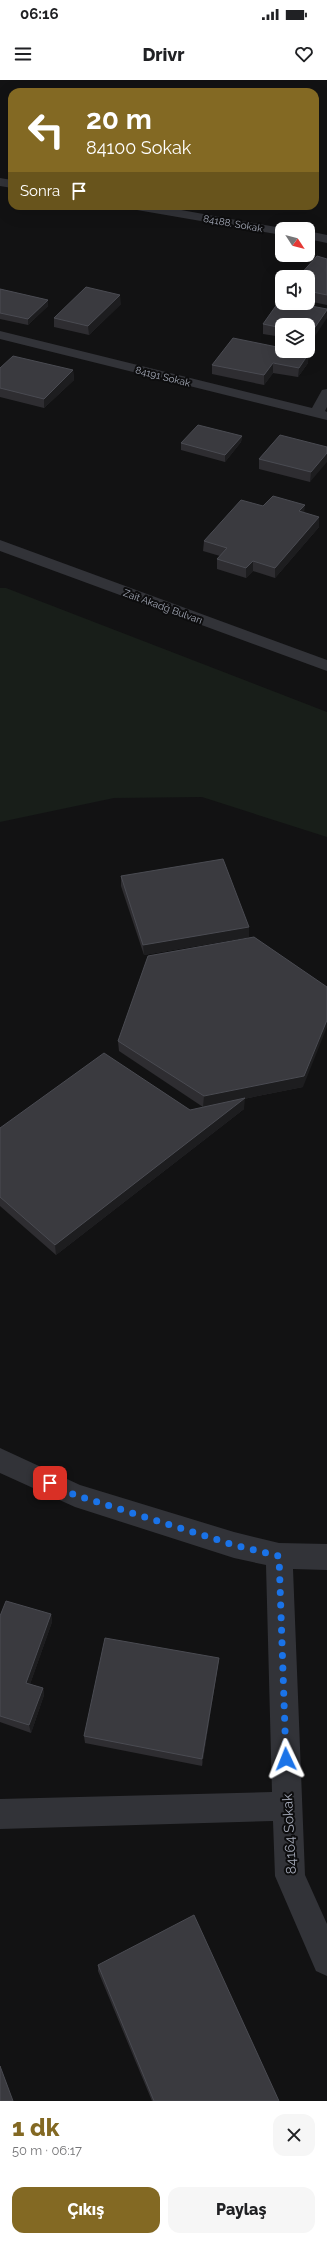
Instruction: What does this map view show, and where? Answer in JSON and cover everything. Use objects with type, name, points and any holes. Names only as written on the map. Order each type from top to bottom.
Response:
[{"type":"street","name":"84188. Sokak","points":[[160,210],[275,230]]},
{"type":"street","points":[[315,236],[327,239]]},
{"type":"street","name":"84191 Sokak","points":[[0,335],[321,415]]},
{"type":"street","points":[[321,415],[327,394]]},
{"type":"street","name":"Zait Akadğ Bulvarı","points":[[0,545],[327,666]]},
{"type":"street","points":[[0,1460],[75,1495],[234,1545],[279,1556],[327,1557]]},
{"type":"street","name":"84164 Sokak","points":[[279,1556],[290,1876],[327,1960]]},
{"type":"street","points":[[0,1814],[288,1806]]},
{"type":"shaded area","points":[[0,588],[6,588],[327,712],[327,837],[202,797],[114,798],[0,822]]},
{"type":"building","points":[[317,256],[327,259],[327,295],[315,292],[315,270],[304,270],[312,262],[315,262]]},
{"type":"building","points":[[86,287],[120,295],[88,326],[54,318]]},
{"type":"building","points":[[0,289],[48,300],[28,319],[0,313]]},
{"type":"building","points":[[275,307],[275,310],[315,310],[315,307],[327,309],[315,327],[315,318],[275,318],[275,327],[263,324]]},
{"type":"building","points":[[233,338],[275,347],[275,358],[306,358],[299,368],[273,363],[264,375],[212,365]]},
{"type":"building","points":[[13,356],[73,370],[44,399],[0,388],[0,368]]},
{"type":"building","points":[[198,425],[242,436],[225,455],[181,443]]},
{"type":"building","points":[[280,435],[327,447],[327,453],[311,472],[259,459]]},
{"type":"building","points":[[273,496],[305,505],[299,511],[319,517],[275,568],[253,561],[246,568],[217,559],[227,548],[204,541],[241,500],[263,506]]},
{"type":"building","points":[[223,859],[249,927],[143,945],[121,876]]},
{"type":"building","points":[[254,937],[327,987],[327,1020],[304,1076],[204,1096],[118,1041],[148,956]]},
{"type":"building","points":[[104,1053],[190,1110],[245,1098],[55,1245],[0,1197],[0,1128]]},
{"type":"building","points":[[6,1601],[51,1614],[26,1683],[43,1688],[29,1725],[0,1716],[0,1616]]},
{"type":"building","points":[[105,1638],[219,1658],[202,1759],[84,1736]]},
{"type":"building","points":[[194,1915],[279,2101],[154,2101],[98,1965]]},
{"type":"building","points":[[0,2066],[13,2101],[0,2101]]},
{"type":"route","points":[[50,1483],[75,1495],[234,1545],[279,1556],[286,1759]]}]
